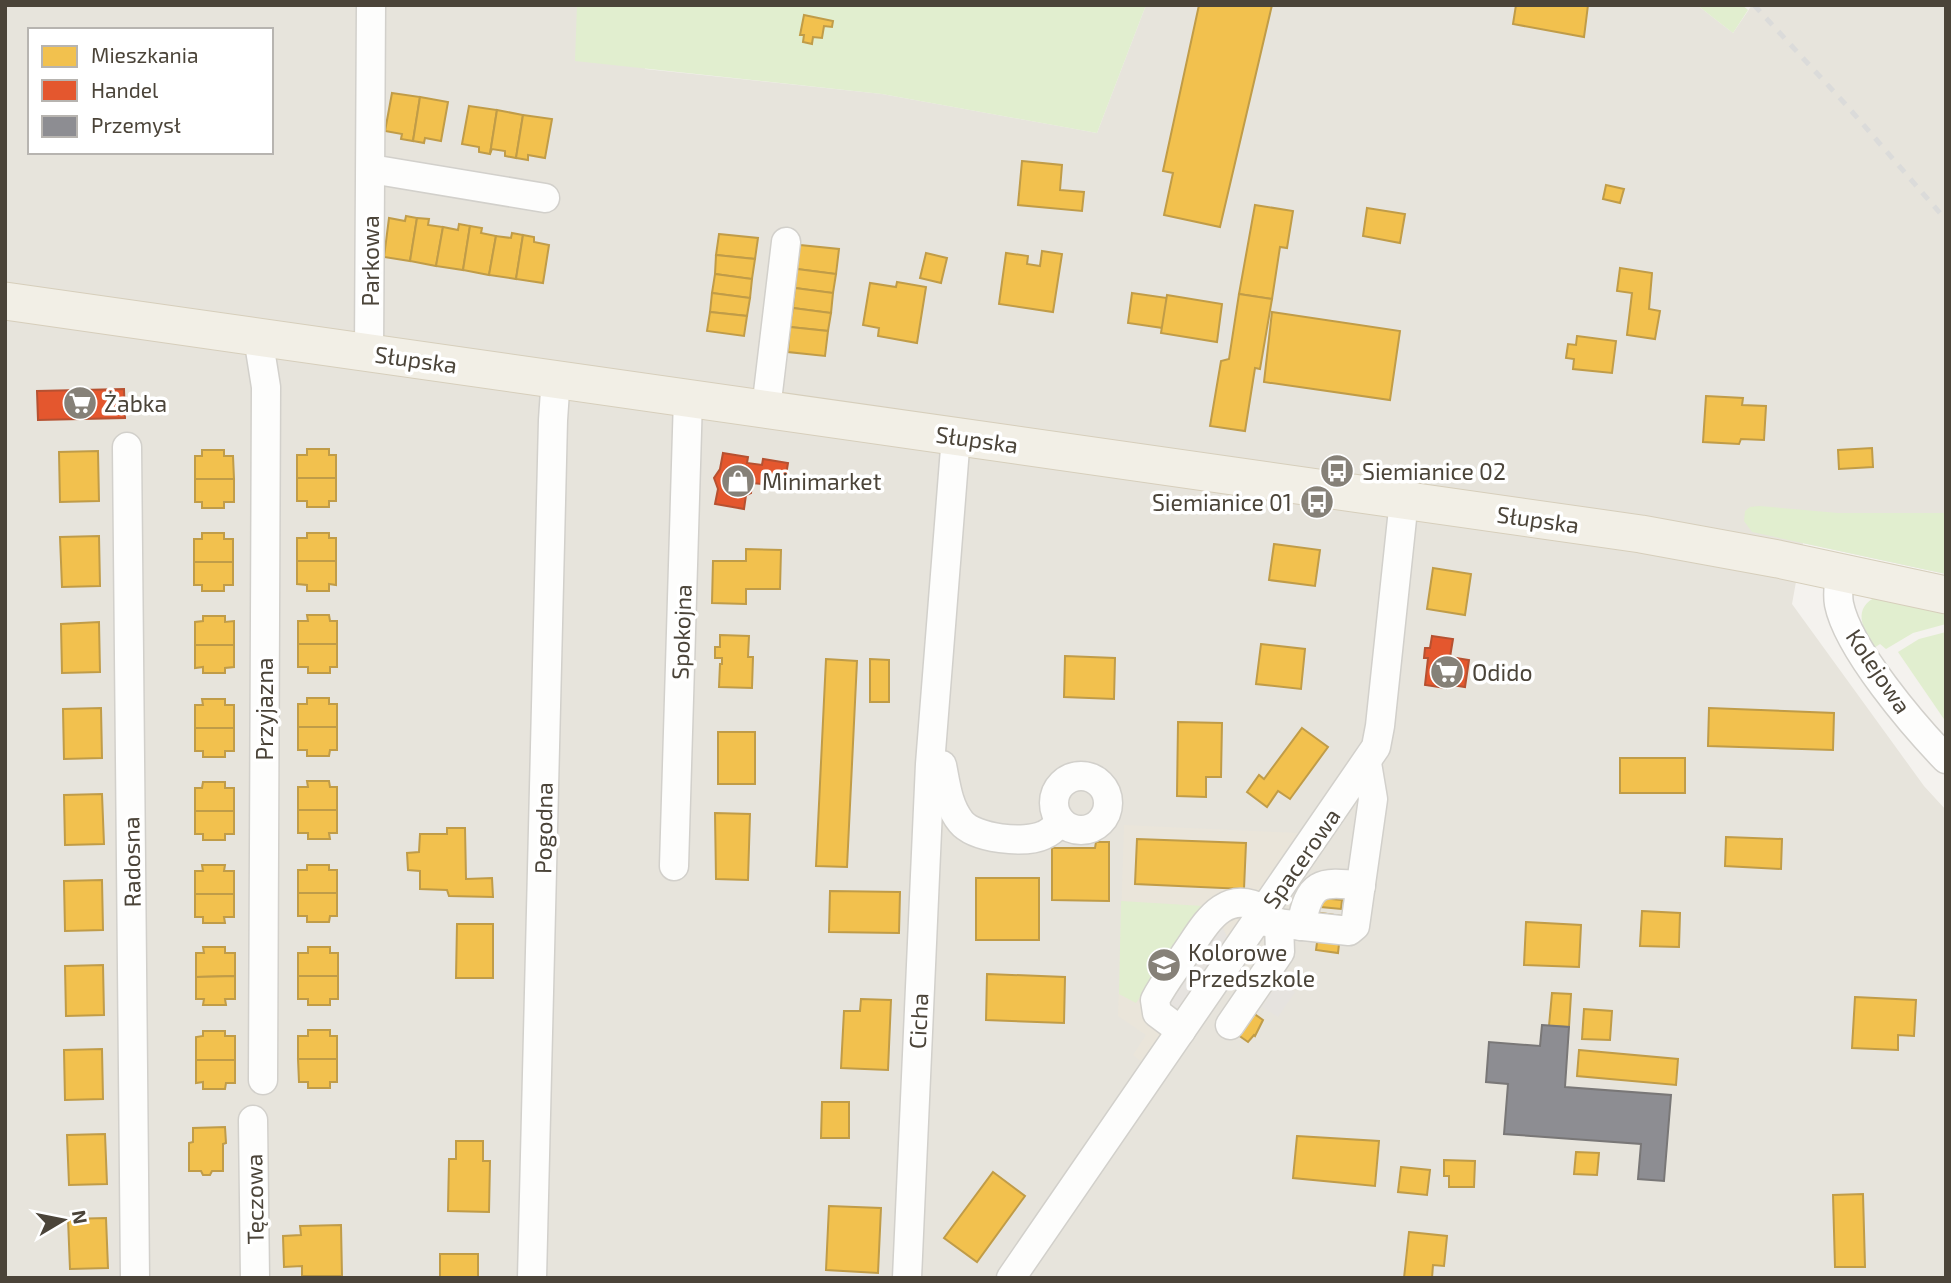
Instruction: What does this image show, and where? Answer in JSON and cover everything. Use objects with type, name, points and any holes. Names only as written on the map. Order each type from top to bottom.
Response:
[{"type":"main road","name":"Słupska","points":[[5,301],[1668,538],[1946,595]]},
{"type":"street","name":"Parkowa","points":[[369,352],[371,5]]},
{"type":"street","points":[[370,169],[545,198]]},
{"type":"street","points":[[766,409],[786,242]]},
{"type":"street","name":"Przyjazna","points":[[258,337],[266,387],[262,1080]]},
{"type":"street","name":"Pogodna","points":[[532,1278],[553,421],[558,379]]},
{"type":"street","name":"Spokojna","points":[[674,866],[688,398]]},
{"type":"street","name":"Cicha","points":[[906,1278],[930,764],[956,436]]},
{"type":"street","name":"Radosna","points":[[127,447],[135,1278]]},
{"type":"street","name":"Spacerowa","points":[[1011,1278],[1181,1031],[1276,920],[1376,747],[1404,500]]},
{"type":"street","name":"Kolejowa","points":[[1840,572],[1839,607],[1854,637],[1893,697],[1946,759]]},
{"type":"street","points":[[1181,1031],[1157,1013],[1155,1000],[1211,917],[1224,906],[1253,904],[1276,920],[1349,931],[1355,926],[1373,799],[1367,762]]},
{"type":"street","points":[[930,764],[942,765],[956,815],[964,826],[974,832],[987,836],[1030,840],[1054,830],[1061,822]]},
{"type":"street","points":[[1276,920],[1306,901],[1319,886],[1335,882],[1361,886]]},
{"type":"street","points":[[1230,1025],[1280,952],[1276,920]]},
{"type":"street","name":"Tęczowa","points":[[253,1120],[254,1278]]},
{"type":"shaded area","points":[[5,5],[646,5],[645,69],[882,94],[1097,133],[1146,5],[1697,5],[1733,33],[1752,5],[1946,5],[1946,574],[1803,543],[1792,604],[1924,786],[1946,810],[1946,1278],[5,1278]]},
{"type":"shaded area","name":"Kolorowe Przedszkole","points":[[1124,825],[1299,833],[1142,1062],[1133,1055],[1146,1035],[1118,1016]]},
{"type":"shaded area","points":[[1219,920],[1227,937],[1172,1018],[1163,999]]},
{"type":"shaded area","points":[[1279,981],[1295,992],[1278,1017],[1262,1007]]},
{"type":"green space","points":[[577,5],[1146,5],[1097,133],[882,94],[575,61]]},
{"type":"green space","points":[[1697,5],[1742,5],[1748,10],[1733,33]]},
{"type":"green space","points":[[1759,506],[1838,513],[1946,513],[1946,574],[1752,532],[1744,521],[1745,511]]},
{"type":"green space","points":[[1878,596],[1946,609],[1946,624],[1913,633],[1886,649],[1880,644],[1874,648],[1863,626],[1862,612],[1864,606]]},
{"type":"green space","points":[[1946,632],[1946,722],[1898,652],[1919,639]]},
{"type":"green space","points":[[1121,901],[1203,906],[1136,1003],[1119,994]]},
{"type":"building: Mieszkania","points":[[1199,5],[1272,5],[1220,227],[1164,215],[1173,173],[1163,171]]},
{"type":"building: Mieszkania","points":[[1516,5],[1588,5],[1584,37],[1513,24]]},
{"type":"building: Mieszkania","points":[[804,15],[833,21],[832,27],[824,26],[822,38],[813,37],[812,44],[803,42],[804,35],[800,35]]},
{"type":"building: Mieszkania","points":[[392,93],[420,97],[413,141],[401,139],[402,134],[385,131]]},
{"type":"building: Mieszkania","points":[[420,97],[448,102],[441,141],[425,138],[424,143],[413,141]]},
{"type":"building: Mieszkania","points":[[469,106],[497,110],[490,154],[479,152],[479,147],[462,144]]},
{"type":"building: Mieszkania","points":[[497,110],[523,115],[516,158],[505,156],[505,151],[492,149],[490,154]]},
{"type":"building: Mieszkania","points":[[523,115],[552,119],[545,158],[528,155],[528,160],[516,158]]},
{"type":"building: Mieszkania","points":[[1022,161],[1062,165],[1060,190],[1084,192],[1082,211],[1018,205]]},
{"type":"building: Mieszkania","points":[[1606,185],[1624,189],[1620,203],[1603,199]]},
{"type":"building: Mieszkania","points":[[1255,205],[1293,211],[1287,248],[1280,247],[1272,299],[1239,294]]},
{"type":"building: Mieszkania","points":[[1367,208],[1405,214],[1400,243],[1363,236]]},
{"type":"building: Mieszkania","points":[[406,216],[417,218],[410,261],[384,257],[389,218],[405,221]]},
{"type":"building: Mieszkania","points":[[417,218],[429,219],[428,225],[443,227],[436,266],[410,261]]},
{"type":"building: Mieszkania","points":[[459,224],[470,226],[463,270],[436,266],[443,227],[458,230]]},
{"type":"building: Mieszkania","points":[[470,226],[482,228],[481,233],[496,236],[489,275],[463,270]]},
{"type":"building: Mieszkania","points":[[512,233],[523,235],[516,279],[489,275],[496,236],[511,238]]},
{"type":"building: Mieszkania","points":[[719,234],[758,238],[755,259],[716,255]]},
{"type":"building: Mieszkania","points":[[523,235],[534,237],[534,242],[549,245],[543,283],[516,279]]},
{"type":"building: Mieszkania","points":[[800,245],[839,249],[836,274],[797,269]]},
{"type":"building: Mieszkania","points":[[1042,251],[1062,254],[1053,312],[999,304],[1006,253],[1028,256],[1027,264],[1040,266]]},
{"type":"building: Mieszkania","points":[[926,253],[947,258],[941,283],[920,278]]},
{"type":"building: Mieszkania","points":[[716,255],[755,259],[752,279],[715,274]]},
{"type":"building: Mieszkania","points":[[1620,268],[1652,273],[1649,309],[1660,311],[1655,339],[1627,335],[1632,293],[1617,291]]},
{"type":"building: Mieszkania","points":[[797,269],[836,274],[833,293],[795,288]]},
{"type":"building: Mieszkania","points":[[715,274],[752,279],[750,298],[712,293]]},
{"type":"building: Mieszkania","points":[[897,282],[926,287],[917,343],[878,336],[879,328],[863,325],[870,283],[896,287]]},
{"type":"building: Mieszkania","points":[[795,288],[833,293],[831,313],[793,308]]},
{"type":"building: Mieszkania","points":[[712,293],[750,298],[747,316],[710,312]]},
{"type":"building: Mieszkania","points":[[1132,293],[1167,298],[1163,328],[1128,323]]},
{"type":"building: Mieszkania","points":[[1239,294],[1272,299],[1260,369],[1255,368],[1245,431],[1210,426],[1221,361],[1229,359]]},
{"type":"building: Mieszkania","points":[[1167,295],[1222,304],[1217,342],[1161,333]]},
{"type":"building: Mieszkania","points":[[793,308],[831,313],[828,331],[790,327]]},
{"type":"building: Mieszkania","points":[[710,312],[747,316],[744,336],[707,331]]},
{"type":"building: Mieszkania","points":[[1272,312],[1400,331],[1390,400],[1264,382]]},
{"type":"building: Mieszkania","points":[[790,327],[828,331],[825,356],[788,352]]},
{"type":"building: Mieszkania","points":[[1577,336],[1616,341],[1612,373],[1573,369],[1574,359],[1566,358],[1568,344],[1576,345]]},
{"type":"building: Mieszkania","points":[[1706,396],[1743,398],[1742,405],[1766,406],[1764,440],[1741,439],[1739,444],[1703,442]]},
{"type":"building: Mieszkania","points":[[1872,448],[1873,467],[1839,469],[1838,450]]},
{"type":"building: Mieszkania","points":[[307,449],[329,449],[329,455],[336,455],[336,478],[297,478],[297,455],[307,455]]},
{"type":"building: Mieszkania","points":[[202,450],[224,450],[224,456],[233,456],[234,479],[195,479],[195,456],[202,456]]},
{"type":"building: Mieszkania","points":[[98,451],[99,501],[60,502],[59,452]]},
{"type":"building: Mieszkania","points":[[297,478],[336,478],[336,501],[329,501],[329,507],[307,507],[307,501],[297,501]]},
{"type":"building: Mieszkania","points":[[195,479],[234,479],[234,502],[224,502],[224,508],[202,508],[202,502],[195,502]]},
{"type":"building: Mieszkania","points":[[202,533],[224,533],[224,539],[233,539],[233,562],[194,562],[194,539],[202,539]]},
{"type":"building: Mieszkania","points":[[307,533],[329,533],[329,538],[336,538],[336,561],[297,561],[297,538],[307,538]]},
{"type":"building: Mieszkania","points":[[99,536],[100,586],[62,587],[60,537]]},
{"type":"building: Mieszkania","points":[[1274,544],[1320,550],[1315,586],[1269,580]]},
{"type":"building: Mieszkania","points":[[746,549],[781,550],[780,589],[746,589],[746,604],[712,603],[713,561],[746,561]]},
{"type":"building: Mieszkania","points":[[297,561],[336,561],[336,585],[329,584],[329,591],[307,591],[307,585],[297,584]]},
{"type":"building: Mieszkania","points":[[194,562],[233,562],[233,585],[224,585],[224,591],[202,591],[202,585],[194,585]]},
{"type":"building: Mieszkania","points":[[1433,568],[1471,574],[1465,615],[1427,609]]},
{"type":"building: Mieszkania","points":[[307,615],[329,615],[330,621],[337,621],[337,644],[298,644],[298,621],[308,621]]},
{"type":"building: Mieszkania","points":[[203,616],[225,616],[225,622],[234,621],[234,645],[195,645],[195,622],[203,621]]},
{"type":"building: Mieszkania","points":[[99,622],[100,672],[62,673],[61,624]]},
{"type":"building: Mieszkania","points":[[720,635],[749,636],[748,657],[753,657],[752,688],[719,687],[722,658],[715,658],[715,647],[720,647]]},
{"type":"building: Mieszkania","points":[[298,644],[337,644],[337,667],[330,667],[330,673],[308,673],[308,667],[298,667]]},
{"type":"building: Mieszkania","points":[[1261,644],[1305,649],[1301,689],[1256,684]]},
{"type":"building: Mieszkania","points":[[195,645],[234,645],[234,667],[225,668],[225,673],[203,673],[203,667],[195,668]]},
{"type":"building: Mieszkania","points":[[1065,656],[1115,658],[1114,699],[1064,697]]},
{"type":"building: Mieszkania","points":[[826,659],[857,661],[847,867],[816,866]]},
{"type":"building: Mieszkania","points":[[870,659],[889,660],[889,702],[870,702]]},
{"type":"building: Mieszkania","points":[[307,698],[329,698],[329,704],[337,704],[337,727],[298,727],[298,704],[307,704]]},
{"type":"building: Mieszkania","points":[[202,699],[225,699],[225,705],[234,705],[234,728],[195,728],[195,705],[203,705]]},
{"type":"building: Mieszkania","points":[[101,708],[102,758],[64,759],[63,709]]},
{"type":"building: Mieszkania","points":[[1709,708],[1834,713],[1833,750],[1708,746]]},
{"type":"building: Mieszkania","points":[[1178,722],[1222,723],[1221,777],[1206,777],[1206,797],[1177,796]]},
{"type":"building: Mieszkania","points":[[298,727],[337,727],[337,750],[330,750],[329,756],[307,756],[307,750],[298,750]]},
{"type":"building: Mieszkania","points":[[195,728],[234,728],[234,751],[225,751],[225,757],[203,757],[203,751],[195,751]]},
{"type":"building: Mieszkania","points":[[1302,728],[1328,747],[1290,799],[1278,791],[1267,807],[1247,792],[1259,775],[1264,779]]},
{"type":"building: Mieszkania","points":[[718,732],[755,732],[755,784],[718,784]]},
{"type":"building: Mieszkania","points":[[1620,758],[1685,758],[1685,793],[1620,793]]},
{"type":"building: Mieszkania","points":[[307,781],[329,781],[330,787],[337,787],[337,810],[298,810],[298,787],[308,787]]},
{"type":"building: Mieszkania","points":[[203,782],[225,782],[225,788],[234,788],[234,811],[195,811],[195,788],[202,788]]},
{"type":"building: Mieszkania","points":[[102,794],[104,844],[65,845],[64,795]]},
{"type":"building: Mieszkania","points":[[298,810],[337,810],[337,833],[329,833],[330,839],[308,839],[308,833],[298,833]]},
{"type":"building: Mieszkania","points":[[195,811],[234,811],[234,834],[225,834],[225,840],[203,840],[203,834],[195,834]]},
{"type":"building: Mieszkania","points":[[715,813],[750,814],[748,880],[716,879]]},
{"type":"building: Mieszkania","points":[[447,828],[465,828],[466,879],[492,878],[493,897],[449,896],[447,890],[420,889],[420,871],[408,870],[407,853],[419,852],[420,834],[447,834]]},
{"type":"building: Mieszkania","points":[[1726,837],[1782,839],[1781,869],[1725,866]]},
{"type":"building: Mieszkania","points":[[1137,839],[1246,843],[1244,889],[1135,884]]},
{"type":"building: Mieszkania","points":[[1096,842],[1109,842],[1109,901],[1052,900],[1052,848],[1095,848]]},
{"type":"building: Mieszkania","points":[[202,865],[225,865],[224,871],[234,871],[234,894],[195,894],[195,871],[203,871]]},
{"type":"building: Mieszkania","points":[[307,865],[329,865],[329,870],[337,870],[337,893],[298,893],[298,870],[307,870]]},
{"type":"building: Mieszkania","points":[[976,878],[1039,878],[1039,940],[976,940]]},
{"type":"building: Mieszkania","points":[[102,880],[103,930],[65,931],[64,881]]},
{"type":"building: Mieszkania","points":[[830,891],[900,892],[899,933],[829,932]]},
{"type":"building: Mieszkania","points":[[298,893],[337,893],[337,916],[330,916],[329,922],[307,922],[307,916],[298,916]]},
{"type":"building: Mieszkania","points":[[195,894],[234,894],[234,917],[224,917],[225,923],[203,923],[203,917],[195,917]]},
{"type":"building: Mieszkania","points":[[1321,898],[1342,900],[1341,909],[1321,907]]},
{"type":"building: Mieszkania","points":[[1642,911],[1680,913],[1679,947],[1640,946]]},
{"type":"building: Mieszkania","points":[[1321,913],[1342,916],[1338,953],[1316,950]]},
{"type":"building: Mieszkania","points":[[1526,922],[1581,925],[1579,967],[1524,965]]},
{"type":"building: Mieszkania","points":[[457,924],[493,924],[493,978],[456,978]]},
{"type":"building: Mieszkania","points":[[203,947],[225,947],[225,953],[235,953],[235,976],[196,977],[196,953],[204,953]]},
{"type":"building: Mieszkania","points":[[308,947],[330,947],[330,953],[338,953],[338,976],[298,976],[298,953],[308,953]]},
{"type":"building: Mieszkania","points":[[103,965],[104,1015],[66,1016],[65,966]]},
{"type":"building: Mieszkania","points":[[987,974],[1065,977],[1064,1023],[986,1020]]},
{"type":"building: Mieszkania","points":[[235,976],[235,999],[225,999],[226,1005],[203,1005],[204,999],[196,999],[196,977]]},
{"type":"building: Mieszkania","points":[[298,976],[338,976],[338,999],[330,999],[330,1005],[308,1005],[308,999],[298,999]]},
{"type":"building: Mieszkania","points":[[1552,993],[1571,994],[1569,1027],[1549,1026]]},
{"type":"building: Mieszkania","points":[[1855,997],[1916,1000],[1914,1036],[1898,1035],[1898,1050],[1852,1048]]},
{"type":"building: Mieszkania","points":[[861,999],[891,1000],[888,1070],[841,1068],[844,1011],[860,1011]]},
{"type":"building: Mieszkania","points":[[1246,1008],[1263,1020],[1255,1036],[1248,1042],[1231,1030]]},
{"type":"building: Mieszkania","points":[[1584,1009],[1612,1011],[1610,1040],[1582,1039]]},
{"type":"building: Mieszkania","points":[[308,1030],[330,1030],[330,1036],[337,1036],[337,1059],[298,1059],[298,1036],[308,1036]]},
{"type":"building: Mieszkania","points":[[203,1031],[225,1031],[225,1036],[235,1036],[235,1060],[196,1060],[196,1037],[203,1036]]},
{"type":"building: Mieszkania","points":[[102,1049],[103,1099],[65,1100],[64,1050]]},
{"type":"building: Mieszkania","points":[[1579,1050],[1678,1059],[1676,1085],[1577,1076]]},
{"type":"building: Mieszkania","points":[[298,1059],[337,1059],[337,1082],[330,1082],[330,1088],[308,1088],[308,1082],[299,1082]]},
{"type":"building: Mieszkania","points":[[196,1060],[235,1060],[235,1083],[226,1083],[225,1089],[203,1089],[203,1082],[196,1083]]},
{"type":"building: Mieszkania","points":[[822,1102],[849,1102],[849,1138],[821,1138]]},
{"type":"building: Mieszkania","points":[[225,1127],[223,1171],[212,1171],[210,1175],[203,1175],[201,1171],[189,1171],[189,1143],[193,1142],[193,1128]]},
{"type":"building: Mieszkania","points":[[105,1134],[107,1184],[69,1185],[67,1135]]},
{"type":"building: Mieszkania","points":[[1297,1136],[1379,1141],[1375,1186],[1293,1178]]},
{"type":"building: Mieszkania","points":[[456,1141],[483,1141],[483,1161],[490,1161],[489,1212],[448,1211],[449,1159],[456,1159]]},
{"type":"building: Mieszkania","points":[[1576,1152],[1599,1153],[1597,1175],[1574,1174]]},
{"type":"building: Mieszkania","points":[[1444,1160],[1475,1161],[1474,1187],[1449,1187],[1449,1176],[1444,1176]]},
{"type":"building: Mieszkania","points":[[1401,1167],[1430,1170],[1427,1195],[1398,1192]]},
{"type":"building: Mieszkania","points":[[993,1172],[1025,1196],[977,1262],[944,1238]]},
{"type":"building: Mieszkania","points":[[1863,1194],[1865,1267],[1835,1267],[1833,1195]]},
{"type":"building: Mieszkania","points":[[829,1206],[881,1208],[878,1273],[826,1270]]},
{"type":"building: Mieszkania","points":[[106,1218],[108,1268],[70,1269],[68,1219]]},
{"type":"building: Mieszkania","points":[[341,1225],[342,1276],[302,1276],[302,1266],[284,1267],[283,1236],[301,1235],[300,1226]]},
{"type":"building: Mieszkania","points":[[1409,1232],[1447,1236],[1444,1266],[1433,1265],[1432,1278],[1404,1278]]},
{"type":"building: Mieszkania","points":[[440,1254],[478,1254],[478,1278],[440,1278]]},
{"type":"building: Handel","points":[[124,389],[125,418],[38,420],[37,391]]},
{"type":"building: Handel","name":"Minimarket","points":[[723,453],[748,457],[747,463],[762,465],[763,459],[788,463],[784,487],[761,481],[761,484],[752,483],[751,493],[746,495],[744,509],[715,504],[718,489],[714,478],[720,469]]},
{"type":"building: Handel","name":"Odido","points":[[1432,636],[1453,639],[1450,657],[1469,660],[1465,687],[1425,685],[1428,658],[1424,658],[1425,648],[1430,648]]},
{"type":"building: Przemysł","points":[[1542,1025],[1569,1027],[1565,1087],[1671,1095],[1664,1181],[1638,1179],[1641,1144],[1504,1134],[1508,1084],[1486,1082],[1489,1042],[1540,1046]]},
{"type":"railway","points":[[1754,5],[1848,107],[1946,220]]},
{"type":"place","name":"Żabka","points":[[80,403]]},
{"type":"place","name":"Siemianice 02","points":[[1337,471]]},
{"type":"place","name":"Minimarket","points":[[738,481]]},
{"type":"place","name":"Siemianice 01","points":[[1317,502]]},
{"type":"place","name":"Odido","points":[[1447,672]]},
{"type":"place","name":"Kolorowe Przedszkole","points":[[1164,965]]}]
